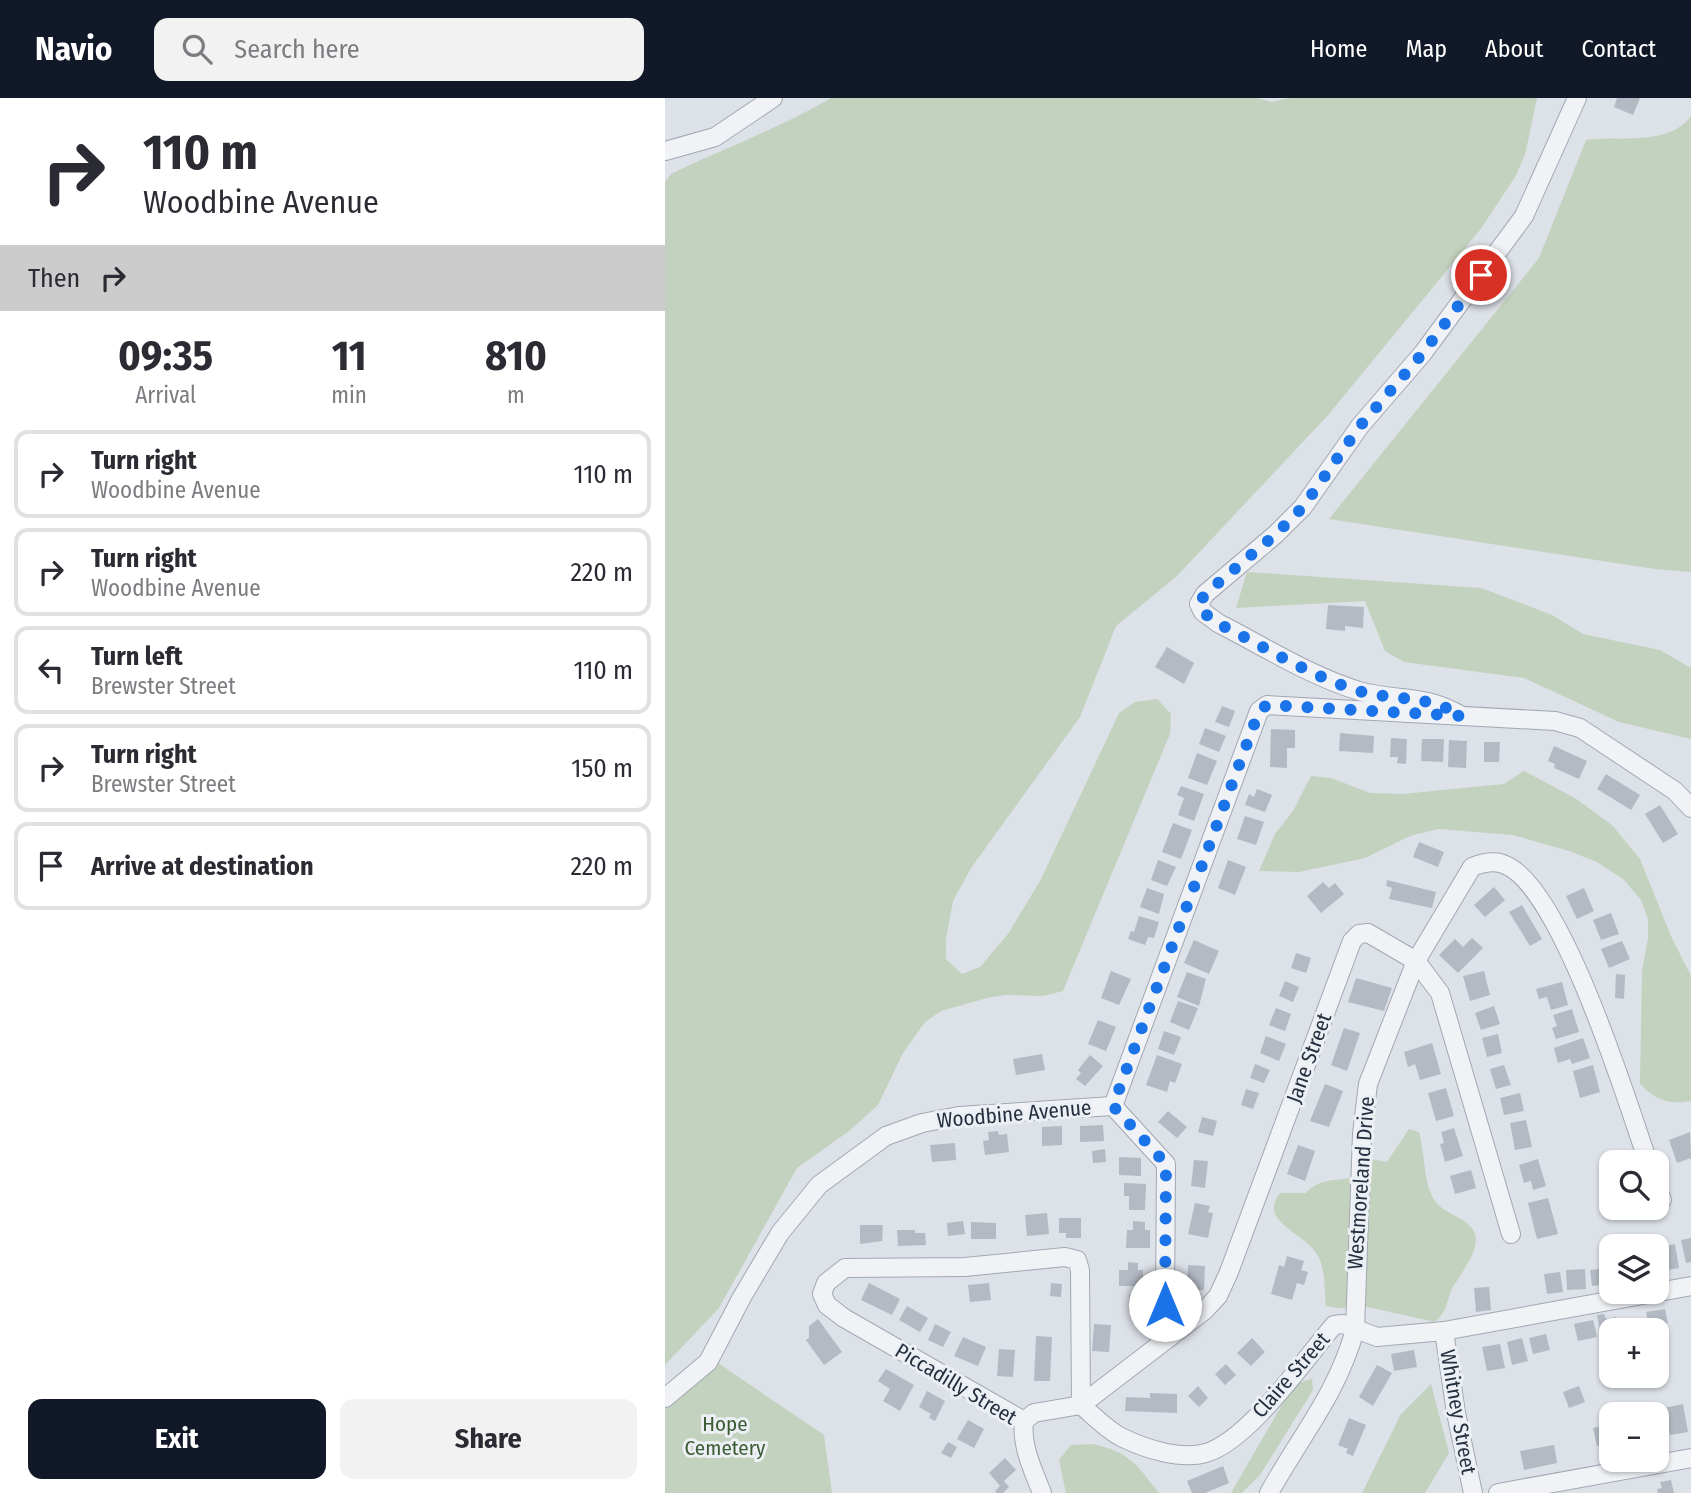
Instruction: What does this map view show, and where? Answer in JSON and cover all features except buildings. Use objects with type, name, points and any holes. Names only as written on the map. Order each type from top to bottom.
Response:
[{"type":"street","points":[[665,151],[715,137],[773,98]]},
{"type":"street","points":[[1462,716],[1441,704],[1361,691],[1331,681],[1217,623],[1203,612],[1199,604],[1205,594],[1276,534],[1303,507],[1360,426],[1431,343],[1524,216],[1577,98]]},
{"type":"street","name":"Woodbine Avenue","points":[[665,1398],[708,1362],[780,1233],[818,1185],[886,1136],[922,1123],[959,1116],[1113,1106],[1259,711],[1267,705],[1555,721],[1580,728],[1675,791],[1691,808]]},
{"type":"street","name":"Westmoreland Drive","points":[[1269,1493],[1327,1400],[1346,1359],[1355,1329],[1364,1107],[1372,1073],[1416,961],[1472,867],[1488,862],[1505,864],[1522,876],[1543,901],[1562,935],[1614,1064],[1644,1150]]},
{"type":"street","name":"Jane Street","points":[[1024,1421],[1034,1413],[1081,1405],[1205,1310],[1218,1296],[1352,941],[1359,934],[1368,933],[1416,961],[1440,993],[1511,1234]]},
{"type":"street","points":[[1113,1106],[1166,1164],[1165,1294],[1169,1338]]},
{"type":"street","name":"Piccadilly Street","points":[[1042,1493],[1026,1450],[1022,1433],[1024,1421],[827,1305],[822,1294],[826,1283],[845,1268],[965,1267],[1065,1257],[1077,1260],[1080,1270],[1081,1405]]},
{"type":"street","name":"Claire Street","points":[[1081,1405],[1120,1437],[1146,1448],[1180,1455],[1206,1453],[1221,1445],[1257,1415],[1334,1325],[1343,1324],[1377,1337],[1444,1331],[1691,1286]]},
{"type":"street","name":"Whitney Street","points":[[1444,1331],[1456,1413],[1473,1493]]},
{"type":"street","points":[[1498,1493],[1691,1458]]},
{"type":"green space","points":[[831,98],[1257,98],[1272,102],[1290,98],[1537,98],[1525,155],[1515,177],[1480,230],[1329,414],[1177,576],[1116,626],[1080,717],[971,868],[953,901],[946,939],[946,959],[962,974],[980,967],[1008,934],[1041,879],[1119,713],[1135,702],[1157,699],[1171,714],[1170,734],[1063,991],[1043,996],[1005,995],[987,998],[941,1011],[925,1022],[903,1053],[878,1105],[849,1131],[797,1168],[719,1308],[665,1365],[665,182],[671,174],[792,119]]},
{"type":"green space","points":[[1691,116],[1691,572],[1655,569],[1329,519],[1539,258],[1586,140],[1657,136],[1681,126]]},
{"type":"green space","points":[[1247,572],[1481,588],[1552,615],[1583,634],[1660,650],[1691,668],[1691,739],[1619,722],[1524,678],[1404,662],[1385,651],[1365,601],[1236,608]]},
{"type":"green space","points":[[1524,771],[1575,798],[1612,825],[1640,859],[1671,936],[1691,976],[1691,1101],[1663,1100],[1640,1084],[1642,970],[1648,939],[1648,919],[1641,900],[1623,879],[1597,862],[1513,835],[1438,829],[1410,836],[1365,858],[1299,872],[1259,871],[1275,834],[1293,811],[1311,776],[1331,778],[1370,793],[1402,794],[1504,784]]},
{"type":"green space","points":[[1409,1129],[1419,1132],[1427,1181],[1435,1202],[1465,1222],[1475,1233],[1476,1241],[1471,1258],[1452,1289],[1444,1311],[1435,1322],[1368,1307],[1326,1306],[1324,1274],[1318,1256],[1278,1219],[1274,1212],[1274,1203],[1280,1193],[1306,1193],[1321,1183],[1350,1178],[1366,1158],[1387,1162]]},
{"type":"green space","name":"Hope Cemetery","points":[[718,1363],[824,1435],[832,1493],[665,1493],[665,1407]]},
{"type":"green space","points":[[1312,1379],[1313,1390],[1260,1475],[1242,1493],[1231,1493],[1294,1384]]},
{"type":"green space","points":[[1431,1384],[1449,1453],[1425,1493],[1362,1493],[1401,1414]]},
{"type":"green space","points":[[1092,1444],[1124,1455],[1159,1493],[1066,1493],[1059,1460],[1071,1445]]},
{"type":"route","points":[[1165,1305],[1166,1164],[1113,1106],[1259,711],[1267,705],[1462,716],[1441,704],[1361,691],[1331,681],[1217,623],[1203,612],[1199,604],[1205,594],[1276,534],[1303,507],[1360,426],[1423,353],[1481,275]]}]
